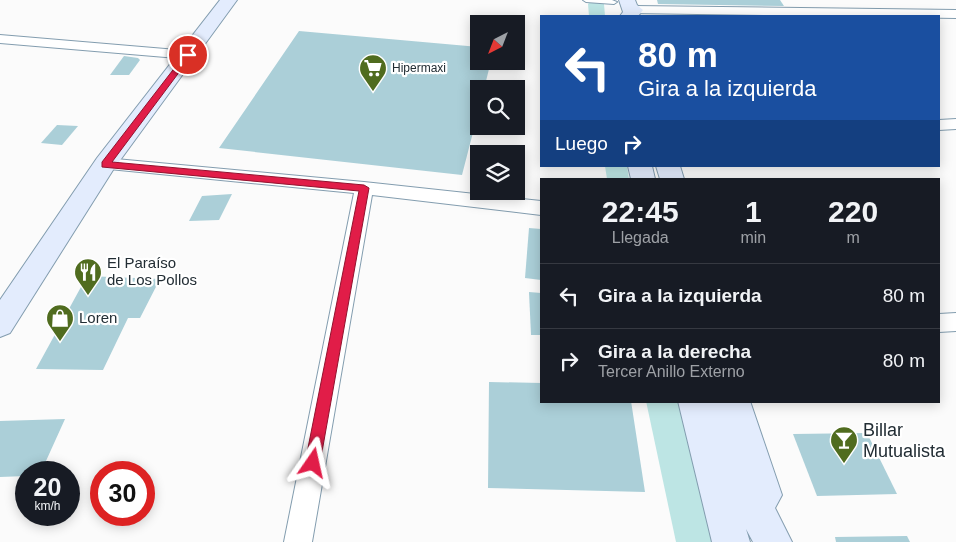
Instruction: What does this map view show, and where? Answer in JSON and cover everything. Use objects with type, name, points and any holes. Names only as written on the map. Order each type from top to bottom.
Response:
[{"type":"street","points":[[0,324],[105,164],[229,0]]},
{"type":"street","points":[[940,0],[955,15]]},
{"type":"street","points":[[625,8],[955,15]]},
{"type":"street","points":[[0,39],[188,55]]},
{"type":"street","points":[[940,125],[956,124]]},
{"type":"street","points":[[105,164],[364,188],[540,208]]},
{"type":"street","points":[[298,542],[364,188]]},
{"type":"street","points":[[940,323],[956,322]]},
{"type":"street","points":[[694,403],[731,542]]},
{"type":"street","points":[[715,403],[728,452],[773,542]]},
{"type":"street","points":[[735,403],[778,542]]},
{"type":"lane","points":[[586,0],[625,8]]},
{"type":"building","points":[[657,0],[780,0],[784,6],[658,4]]},
{"type":"building","points":[[299,31],[470,46],[470,70],[489,70],[486,80],[470,80],[470,135],[472,135],[462,175],[219,148]]},
{"type":"building","points":[[124,56],[140,60],[129,75],[110,75]]},
{"type":"building","points":[[57,125],[78,126],[62,145],[41,143]]},
{"type":"building","points":[[232,194],[219,220],[189,221],[202,196]]},
{"type":"building","points":[[529,228],[540,229],[540,280],[525,278]]},
{"type":"building","points":[[87,276],[160,279],[140,318],[128,318],[103,370],[36,369]]},
{"type":"building","points":[[529,292],[540,293],[540,335],[531,335]]},
{"type":"building","points":[[489,382],[540,383],[540,403],[631,403],[645,492],[488,488]]},
{"type":"building","points":[[65,419],[46,461],[15,461],[15,476],[0,477],[0,421]]},
{"type":"building","name":"Billar Mutualista","points":[[867,433],[897,494],[817,496],[793,434]]},
{"type":"building","points":[[907,536],[910,542],[836,542],[835,537]]},
{"type":"waterway","points":[[596,4],[597,15]]},
{"type":"waterway","points":[[616,167],[618,178]]},
{"type":"waterway","points":[[662,403],[694,542]]},
{"type":"place","name":"Hipermaxi","points":[[373,92]]},
{"type":"place","name":"El Paraíso de Los Pollos","points":[[88,296]]},
{"type":"place","name":"Loren","points":[[60,342]]},
{"type":"place","name":"Billar Mutualista","points":[[844,464]]},
{"type":"route","points":[[188,55],[105,164],[364,188],[313,463]]}]
